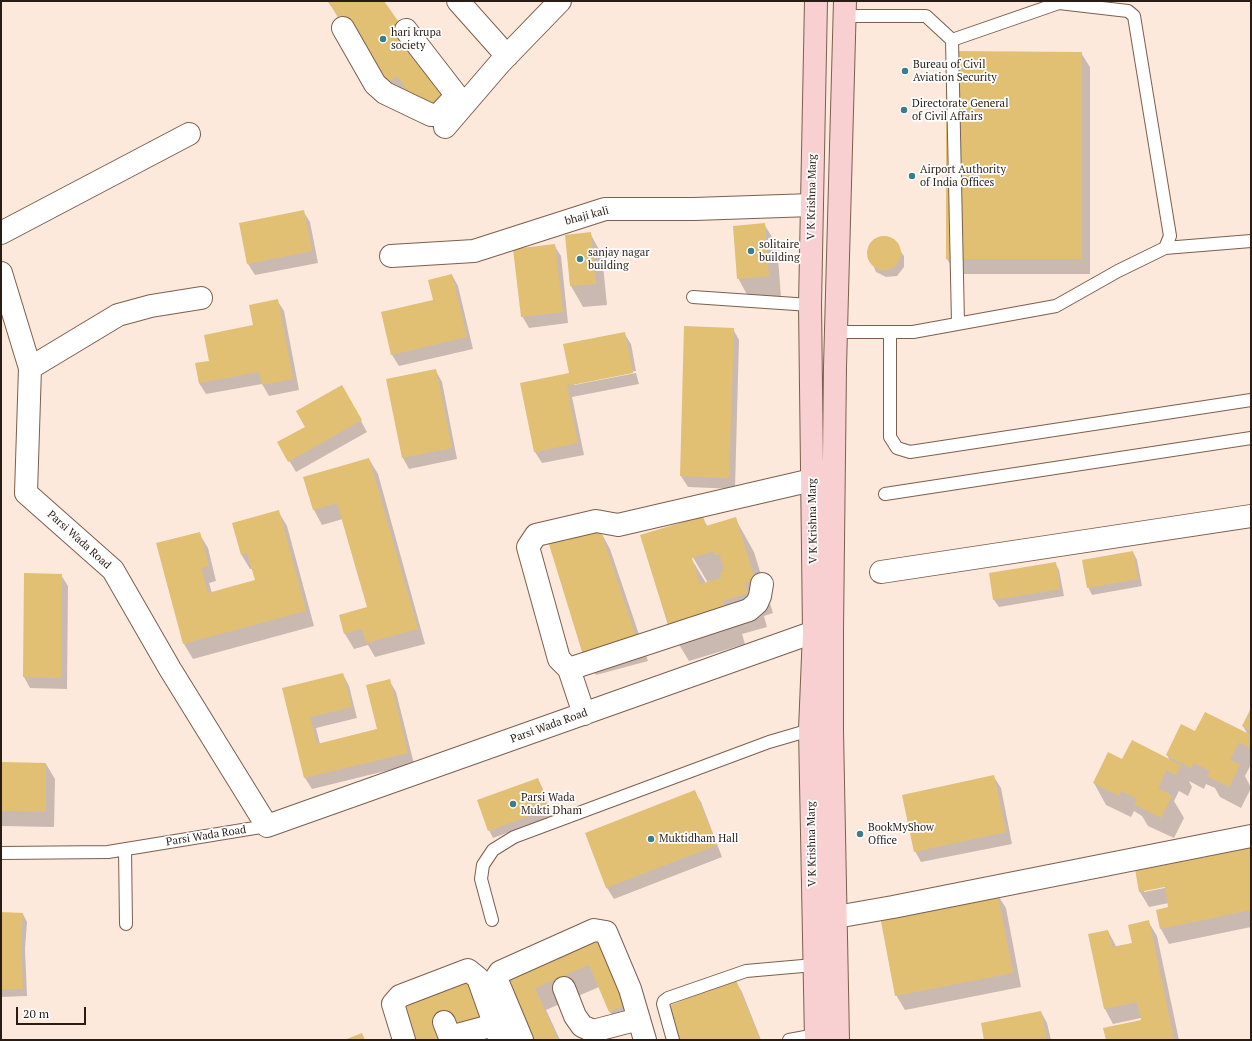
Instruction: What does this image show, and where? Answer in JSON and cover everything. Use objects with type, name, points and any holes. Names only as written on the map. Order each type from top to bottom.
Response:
[{"type":"main road","name":"V K Krishna Marg","points":[[816,1],[810,305],[812,480],[832,731],[838,1040]]},
{"type":"main road","name":"V K Krishna Marg","points":[[816,1037],[810,730],[823,631],[836,332],[845,9]]},
{"type":"street","points":[[458,1],[507,56]]},
{"type":"street","points":[[343,28],[375,84],[382,91],[431,115],[453,110],[560,1]]},
{"type":"street","points":[[406,30],[453,110]]},
{"type":"street","points":[[1,233],[189,134]]},
{"type":"street","name":"bhaji kali","points":[[391,256],[474,251],[605,209],[694,209],[812,205]]},
{"type":"street","name":"Parsi Wada Road","points":[[1,273],[30,368],[26,493],[113,570],[170,669],[268,826],[823,631]]},
{"type":"street","points":[[30,368],[118,315],[151,306],[201,298]]},
{"type":"street","points":[[584,714],[569,668],[559,659],[528,547],[536,535],[596,521],[618,525],[812,480]]},
{"type":"street","points":[[881,572],[1251,516]]},
{"type":"street","points":[[569,668],[749,610],[760,596],[762,584]]},
{"type":"street","points":[[836,917],[909,904],[1251,836]]},
{"type":"street","points":[[522,1040],[496,978],[500,972],[594,930],[606,932],[630,989],[645,1040]]},
{"type":"street","points":[[404,1040],[392,1004],[400,996],[468,970],[478,978],[497,1032],[453,1036],[449,1035],[444,1022]]},
{"type":"street","points":[[564,988],[575,1016],[582,1026],[593,1031],[639,1019]]},
{"type":"lane","points":[[952,40],[1058,2],[1128,11],[1134,16],[1170,236],[1166,248]]},
{"type":"lane","points":[[845,9],[926,16],[952,40],[958,323]]},
{"type":"lane","points":[[836,332],[913,332],[1056,306],[1118,271],[1166,248],[1251,241]]},
{"type":"lane","points":[[693,297],[810,305]]},
{"type":"lane","points":[[890,332],[890,437],[897,448],[910,452],[1251,400]]},
{"type":"lane","points":[[885,494],[1251,438]]},
{"type":"lane","points":[[492,920],[481,879],[483,865],[493,850],[514,837],[769,742],[810,730],[832,731]]},
{"type":"lane","name":"Parsi Wada Road","points":[[1,853],[108,852],[268,826]]},
{"type":"lane","points":[[125,850],[126,924]]},
{"type":"lane","points":[[673,1040],[663,1004],[668,998],[746,971],[814,965]]},
{"type":"lane","points":[[789,1040],[816,1037]]},
{"type":"building","name":"hari krupa society","points":[[384,1],[448,92],[422,111],[397,76],[387,84],[328,2]]},
{"type":"building","points":[[946,51],[1082,52],[1082,259],[946,259]]},
{"type":"building","points":[[304,210],[312,251],[247,264],[239,223]]},
{"type":"building","name":"solitaire building","points":[[765,223],[769,276],[737,279],[733,226]]},
{"type":"building","name":"sanjay nagar building","points":[[591,232],[596,284],[570,286],[565,235]]},
{"type":"building","points":[[887,236],[896,241],[900,246],[900,260],[896,265],[891,269],[881,270],[877,269],[868,260],[867,250],[868,246],[877,237]]},
{"type":"building","points":[[555,244],[563,312],[521,317],[513,249]]},
{"type":"building","points":[[452,274],[467,337],[391,355],[381,312],[433,300],[428,280]]},
{"type":"building","points":[[278,299],[293,379],[262,385],[259,372],[199,383],[195,363],[209,361],[204,335],[253,325],[249,305]]},
{"type":"building","points":[[684,326],[734,328],[729,478],[680,476]]},
{"type":"building","points":[[625,332],[633,373],[567,386],[578,443],[534,452],[520,383],[569,373],[563,344]]},
{"type":"building","points":[[436,369],[452,448],[402,458],[386,379]]},
{"type":"building","points":[[342,385],[362,420],[288,462],[277,442],[305,427],[296,411]]},
{"type":"building","points":[[369,458],[418,629],[366,643],[362,629],[344,634],[339,615],[367,607],[337,503],[313,510],[303,477]]},
{"type":"building","points":[[279,510],[306,611],[183,644],[156,543],[200,532],[209,566],[201,568],[208,593],[255,580],[247,553],[241,555],[232,523]]},
{"type":"building","points":[[703,516],[706,526],[736,517],[755,580],[745,583],[748,593],[723,601],[726,611],[669,628],[640,535]],"holes":[[[714,551],[715,555],[720,555],[724,571],[720,573],[721,578],[700,584],[692,558]]]},
{"type":"building","points":[[599,526],[637,640],[583,655],[548,541]]},
{"type":"building","points":[[1133,551],[1138,579],[1087,588],[1082,560]]},
{"type":"building","points":[[1056,562],[1060,589],[993,600],[989,573]]},
{"type":"building","points":[[24,573],[62,574],[61,678],[23,677]]},
{"type":"building","points":[[343,673],[352,707],[310,717],[317,744],[377,729],[366,685],[390,679],[408,753],[304,778],[282,688]]},
{"type":"building","points":[[1251,708],[1251,731],[1242,726]]},
{"type":"building","points":[[1205,712],[1251,735],[1251,742],[1248,747],[1239,742],[1230,760],[1240,765],[1229,787],[1207,776],[1210,771],[1194,763],[1191,768],[1166,755],[1181,724],[1195,731]]},
{"type":"building","points":[[1132,740],[1181,765],[1176,775],[1166,770],[1158,788],[1172,796],[1161,818],[1134,804],[1137,799],[1121,791],[1119,796],[1093,783],[1108,752],[1122,759]]},
{"type":"building","points":[[1,762],[46,763],[46,812],[1,811]]},
{"type":"building","points":[[994,775],[1006,832],[914,852],[902,795]]},
{"type":"building","name":"Parsi Wada Mukti Dham","points":[[538,778],[549,809],[488,831],[477,800]]},
{"type":"building","name":"Muktidham Hall","points":[[695,790],[717,845],[606,888],[585,833]]},
{"type":"building","points":[[1251,846],[1251,910],[1160,929],[1156,910],[1168,907],[1165,887],[1139,892],[1135,869]]},
{"type":"building","points":[[997,892],[1013,973],[895,996],[880,916]]},
{"type":"building","points":[[1,912],[23,913],[21,940],[23,989],[1,989]]},
{"type":"building","points":[[1149,920],[1174,1040],[1106,1040],[1103,1028],[1141,1020],[1137,1002],[1104,1009],[1088,934],[1108,930],[1112,947],[1132,943],[1128,925]]},
{"type":"building","points":[[601,935],[631,1003],[609,1012],[589,965],[535,988],[558,1040],[526,1040],[501,979]]},
{"type":"building","points":[[470,976],[486,1015],[457,1027],[452,1014],[438,1019],[446,1040],[413,1040],[403,1008]]},
{"type":"building","points":[[736,980],[760,1040],[679,1040],[668,1006]]},
{"type":"building","points":[[1041,1011],[1047,1040],[984,1040],[981,1023]]},
{"type":"building","points":[[362,1033],[365,1040],[344,1040]]},
{"type":"place","name":"hari krupa society","points":[[383,39]]},
{"type":"place","name":"Bureau of Civil Aviation Security","points":[[905,71]]},
{"type":"place","name":"Directorate General of Civil Affairs","points":[[904,110]]},
{"type":"place","name":"Airport Authority of India Offices","points":[[912,176]]},
{"type":"place","name":"solitaire building","points":[[751,251]]},
{"type":"place","name":"sanjay nagar building","points":[[580,259]]},
{"type":"place","name":"Parsi Wada Mukti Dham","points":[[513,804]]},
{"type":"place","name":"BookMyShow Office","points":[[860,834]]},
{"type":"place","name":"Muktidham Hall","points":[[651,839]]}]
